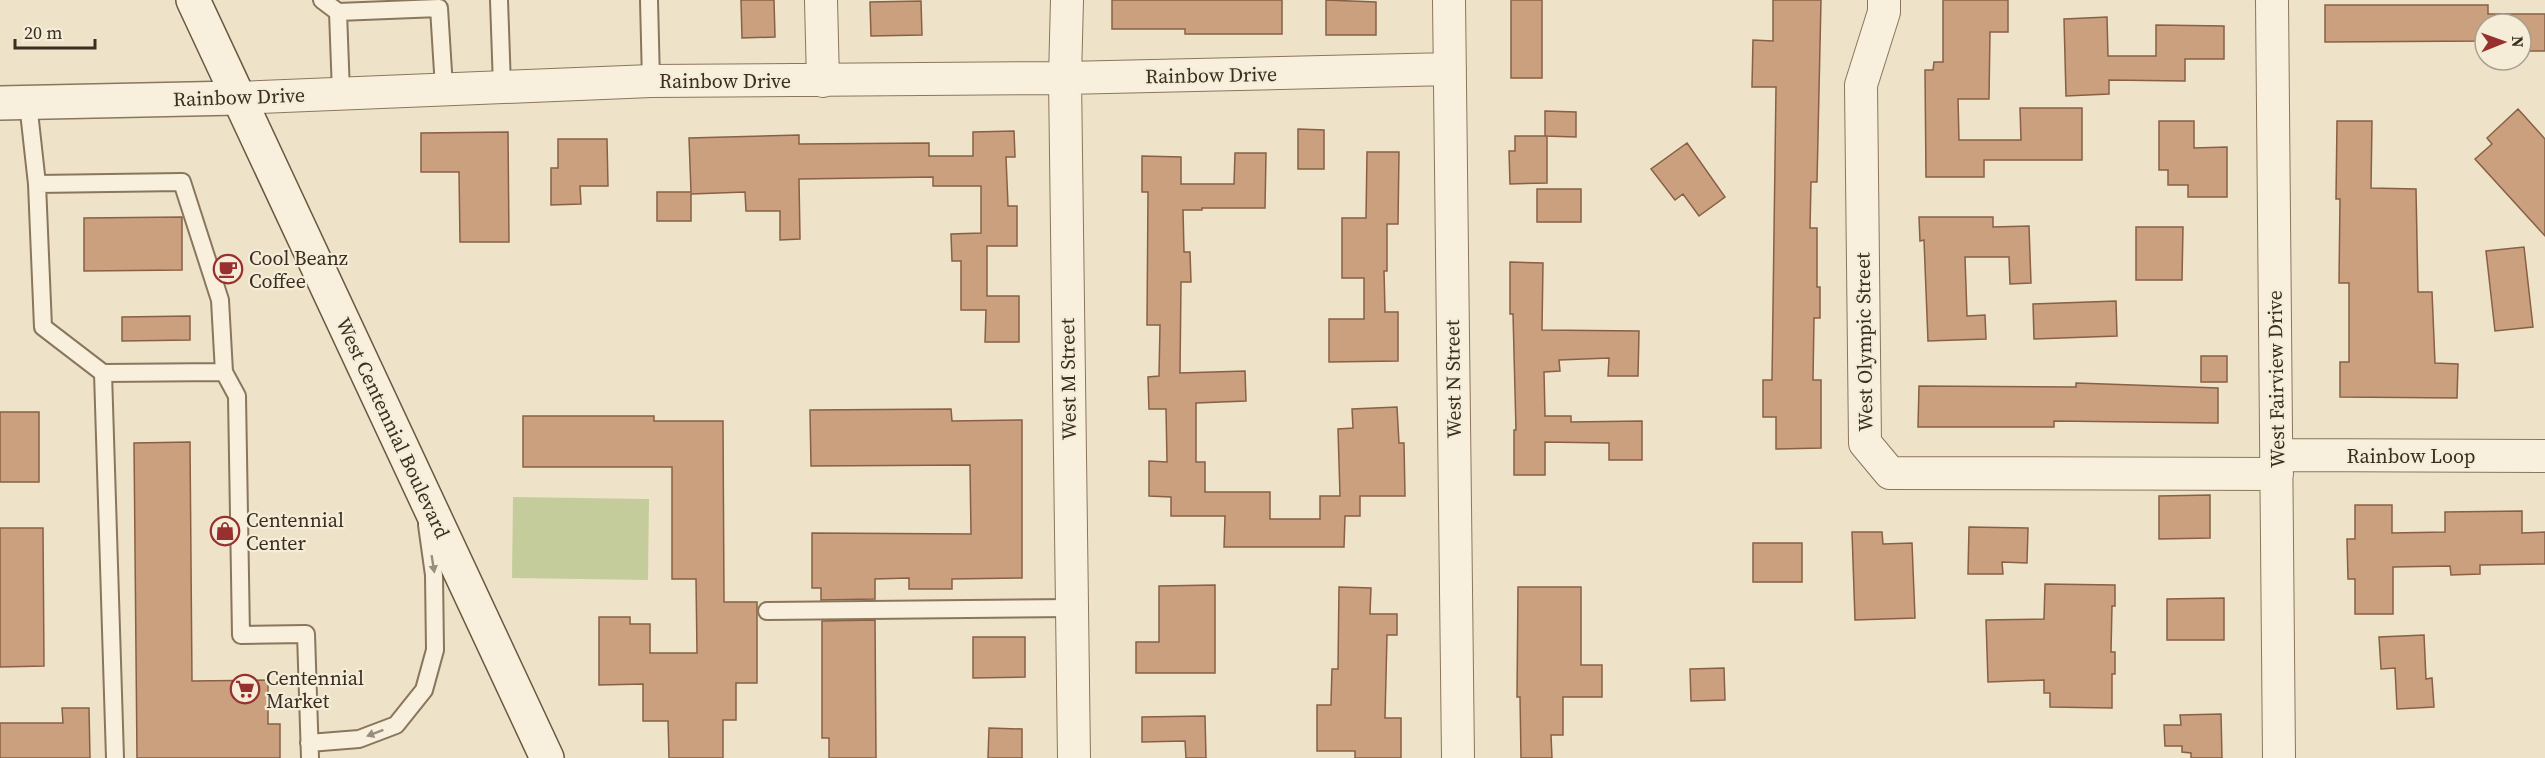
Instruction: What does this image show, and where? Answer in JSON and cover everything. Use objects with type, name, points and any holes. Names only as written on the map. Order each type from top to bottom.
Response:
[{"type":"main road","name":"West Centennial Boulevard","points":[[193,0],[548,758]]},
{"type":"main road","name":"Rainbow Drive","points":[[14,103],[237,98]]},
{"type":"street","points":[[821,0],[823,81]]},
{"type":"street","name":"West M Street","points":[[1067,0],[1065,78],[1074,758]]},
{"type":"street","name":"West N Street","points":[[1449,0],[1458,758]]},
{"type":"street","name":"West Olympic Street","points":[[1884,0],[1884,12],[1861,85],[1865,443],[1890,473],[2277,464]]},
{"type":"street","name":"West Fairview Drive","points":[[2272,0],[2279,758]]},
{"type":"street","name":"Rainbow Drive","points":[[237,98],[651,81],[1065,78],[1450,69]]},
{"type":"street","name":"Rainbow Loop","points":[[2277,464],[2545,456]]},
{"type":"lane","points":[[322,0],[338,12],[441,4],[444,88]]},
{"type":"lane","points":[[499,0],[502,86]]},
{"type":"lane","points":[[649,0],[651,81]]},
{"type":"lane","points":[[338,12],[341,93]]},
{"type":"lane","points":[[14,103],[37,184],[43,327],[103,374],[224,372]]},
{"type":"lane","points":[[37,184],[182,182],[220,300],[224,372],[237,396],[241,635],[306,634],[310,750],[359,740],[396,725],[424,690],[435,650],[434,575],[421,485]]},
{"type":"lane","points":[[103,374],[116,758]]},
{"type":"lane","points":[[767,611],[1072,608]]},
{"type":"green space","points":[[513,497],[649,499],[648,580],[512,578]]},
{"type":"building","points":[[741,0],[774,0],[775,37],[742,38]]},
{"type":"building","points":[[1112,0],[1282,0],[1282,34],[1185,34],[1185,29],[1112,29]]},
{"type":"building","points":[[1326,0],[1376,2],[1376,35],[1326,35]]},
{"type":"building","points":[[1511,0],[1542,0],[1542,78],[1511,78]]},
{"type":"building","points":[[1773,0],[1821,0],[1817,182],[1811,182],[1810,228],[1817,228],[1817,287],[1820,287],[1820,318],[1814,318],[1813,380],[1821,380],[1821,448],[1776,449],[1776,417],[1763,417],[1763,380],[1772,380],[1776,87],[1752,87],[1753,40],[1773,41]]},
{"type":"building","points":[[1943,0],[2008,0],[2008,32],[1990,32],[1989,99],[1958,99],[1959,140],[2021,140],[2020,108],[2082,108],[2082,160],[1984,160],[1984,177],[1926,177],[1925,70],[1933,70],[1934,62],[1943,62]]},
{"type":"building","points":[[921,1],[922,35],[871,36],[870,2]]},
{"type":"building","points":[[2325,5],[2488,5],[2488,12],[2473,12],[2473,41],[2325,42]]},
{"type":"building","points":[[2533,14],[2545,14],[2545,51],[2533,51]]},
{"type":"building","points":[[2107,17],[2108,56],[2156,56],[2156,25],[2224,26],[2224,59],[2185,59],[2185,81],[2109,80],[2109,94],[2066,96],[2064,19]]},
{"type":"building","points":[[2518,109],[2545,139],[2545,236],[2475,159],[2492,144],[2487,138]]},
{"type":"building","points":[[1545,111],[1576,112],[1576,137],[1545,136]]},
{"type":"building","points":[[2159,121],[2194,121],[2194,148],[2227,147],[2227,197],[2188,197],[2188,185],[2168,185],[2168,170],[2159,170]]},
{"type":"building","points":[[2337,121],[2372,121],[2371,188],[2416,189],[2418,292],[2432,292],[2435,363],[2458,364],[2457,398],[2340,397],[2340,362],[2349,362],[2349,283],[2339,283],[2340,199],[2336,199]]},
{"type":"building","points":[[1298,129],[1324,130],[1324,169],[1298,169]]},
{"type":"building","points":[[1014,131],[1015,157],[1006,157],[1008,206],[1017,206],[1017,246],[987,246],[987,296],[1019,296],[1019,342],[985,342],[986,310],[961,310],[961,261],[952,261],[951,234],[981,233],[981,186],[933,186],[933,177],[799,179],[800,239],[780,240],[780,211],[746,211],[745,192],[691,194],[691,221],[657,221],[657,192],[691,192],[689,138],[799,135],[799,144],[929,143],[929,156],[973,156],[973,132]]},
{"type":"building","points":[[508,132],[509,242],[460,242],[459,172],[421,172],[421,133]]},
{"type":"building","points":[[1515,136],[1547,136],[1547,183],[1510,184],[1509,151],[1515,151]]},
{"type":"building","points":[[558,139],[607,139],[608,186],[580,186],[581,204],[551,205],[551,168],[558,168]]},
{"type":"building","points":[[1687,143],[1725,197],[1699,216],[1683,194],[1675,200],[1651,169]]},
{"type":"building","points":[[1367,152],[1399,152],[1398,224],[1387,224],[1387,271],[1384,271],[1385,312],[1398,312],[1398,361],[1329,362],[1329,319],[1364,319],[1364,278],[1342,278],[1342,218],[1366,218]]},
{"type":"building","points":[[1235,153],[1266,153],[1265,208],[1183,210],[1184,252],[1190,252],[1191,282],[1181,282],[1180,373],[1245,371],[1246,401],[1196,403],[1196,462],[1205,462],[1205,492],[1270,492],[1270,519],[1320,519],[1320,496],[1340,496],[1338,429],[1353,428],[1352,409],[1397,407],[1399,443],[1404,443],[1405,496],[1360,496],[1360,516],[1345,516],[1344,547],[1224,547],[1225,516],[1171,516],[1171,497],[1149,496],[1149,461],[1167,462],[1166,409],[1149,409],[1148,377],[1159,376],[1160,325],[1147,325],[1148,192],[1142,192],[1142,156],[1181,157],[1181,184],[1234,184]]},
{"type":"building","points":[[1537,189],[1581,189],[1581,222],[1537,222]]},
{"type":"building","points":[[182,217],[182,270],[84,271],[84,218]]},
{"type":"building","points":[[1919,217],[1993,217],[1993,227],[2029,226],[2031,283],[2010,284],[2009,257],[1965,257],[1967,316],[1985,315],[1986,339],[1928,341],[1924,240],[1920,241]]},
{"type":"building","points":[[2136,227],[2183,227],[2182,280],[2136,280]]},
{"type":"building","points":[[2524,247],[2533,327],[2495,331],[2486,251]]},
{"type":"building","points":[[1510,262],[1543,263],[1542,330],[1639,331],[1638,376],[1608,376],[1609,358],[1559,360],[1560,371],[1544,372],[1545,416],[1571,416],[1571,422],[1642,421],[1642,460],[1609,460],[1609,443],[1545,442],[1545,475],[1514,475],[1514,430],[1516,430],[1513,314],[1510,314]]},
{"type":"building","points":[[2116,301],[2117,336],[2034,339],[2033,304]]},
{"type":"building","points":[[190,316],[190,340],[122,341],[122,317]]},
{"type":"building","points":[[2201,356],[2227,356],[2227,382],[2201,382]]},
{"type":"building","points":[[2076,383],[2218,388],[2218,423],[2054,421],[2054,427],[1918,427],[1919,386],[2076,387]]},
{"type":"building","points":[[951,409],[952,421],[1022,420],[1022,578],[952,579],[952,589],[909,589],[909,578],[875,579],[875,599],[821,600],[821,588],[812,588],[812,533],[971,534],[970,465],[811,466],[810,410]]},
{"type":"building","points":[[0,412],[39,412],[39,482],[0,482]]},
{"type":"building","points":[[523,416],[654,416],[654,421],[723,421],[724,602],[757,602],[757,683],[736,683],[736,720],[723,720],[723,758],[669,758],[668,721],[643,721],[643,684],[599,685],[599,617],[630,617],[630,624],[650,624],[650,653],[697,653],[696,579],[672,579],[672,467],[523,467]]},
{"type":"building","points":[[190,442],[192,681],[268,680],[268,724],[280,724],[280,758],[137,758],[134,443]]},
{"type":"building","points":[[2210,495],[2210,538],[2159,539],[2159,496]]},
{"type":"building","points":[[2355,505],[2392,505],[2392,533],[2445,532],[2445,512],[2522,511],[2522,533],[2545,532],[2545,564],[2480,565],[2480,574],[2451,575],[2450,566],[2393,567],[2393,614],[2355,614],[2355,579],[2348,579],[2347,539],[2355,539]]},
{"type":"building","points":[[1969,527],[2028,528],[2027,563],[2002,562],[2003,574],[1968,574]]},
{"type":"building","points":[[0,528],[43,528],[44,666],[0,667]]},
{"type":"building","points":[[1852,532],[1882,532],[1883,544],[1912,543],[1915,618],[1855,620]]},
{"type":"building","points":[[1753,543],[1802,543],[1802,582],[1753,582]]},
{"type":"building","points":[[2045,584],[2115,585],[2115,606],[2112,606],[2111,652],[2115,652],[2115,674],[2112,674],[2112,708],[2050,707],[2050,693],[2044,693],[2044,680],[1988,682],[1986,620],[2044,619]]},
{"type":"building","points":[[1215,585],[1215,673],[1136,673],[1136,642],[1159,642],[1159,586]]},
{"type":"building","points":[[1339,587],[1371,588],[1370,614],[1397,614],[1397,635],[1387,635],[1385,718],[1401,718],[1401,758],[1355,758],[1355,751],[1317,751],[1317,705],[1331,705],[1332,669],[1338,669]]},
{"type":"building","points":[[1518,587],[1581,587],[1581,665],[1602,665],[1602,697],[1563,697],[1563,735],[1551,735],[1552,758],[1521,758],[1520,697],[1517,697]]},
{"type":"building","points":[[2224,598],[2224,640],[2167,640],[2167,599]]},
{"type":"building","points":[[875,620],[876,758],[829,758],[829,738],[822,738],[822,621]]},
{"type":"building","points":[[2424,635],[2426,679],[2432,678],[2434,707],[2397,709],[2395,668],[2381,669],[2379,637]]},
{"type":"building","points":[[973,637],[1025,637],[1025,677],[973,678]]},
{"type":"building","points":[[1724,668],[1725,700],[1691,701],[1690,669]]},
{"type":"building","points":[[62,708],[89,708],[90,758],[0,758],[0,723],[63,723]]},
{"type":"building","points":[[2221,714],[2222,758],[2191,758],[2191,753],[2182,752],[2182,746],[2165,746],[2164,725],[2181,725],[2180,715]]},
{"type":"building","points":[[1205,716],[1206,758],[1186,758],[1185,741],[1142,742],[1142,717]]},
{"type":"building","points":[[989,728],[1022,729],[1022,758],[988,758]]},
{"type":"place","name":"Cool Beanz Coffee","points":[[228,269]]},
{"type":"place","name":"Centennial Center","points":[[225,531]]},
{"type":"place","name":"Centennial Market","points":[[245,689]]}]
